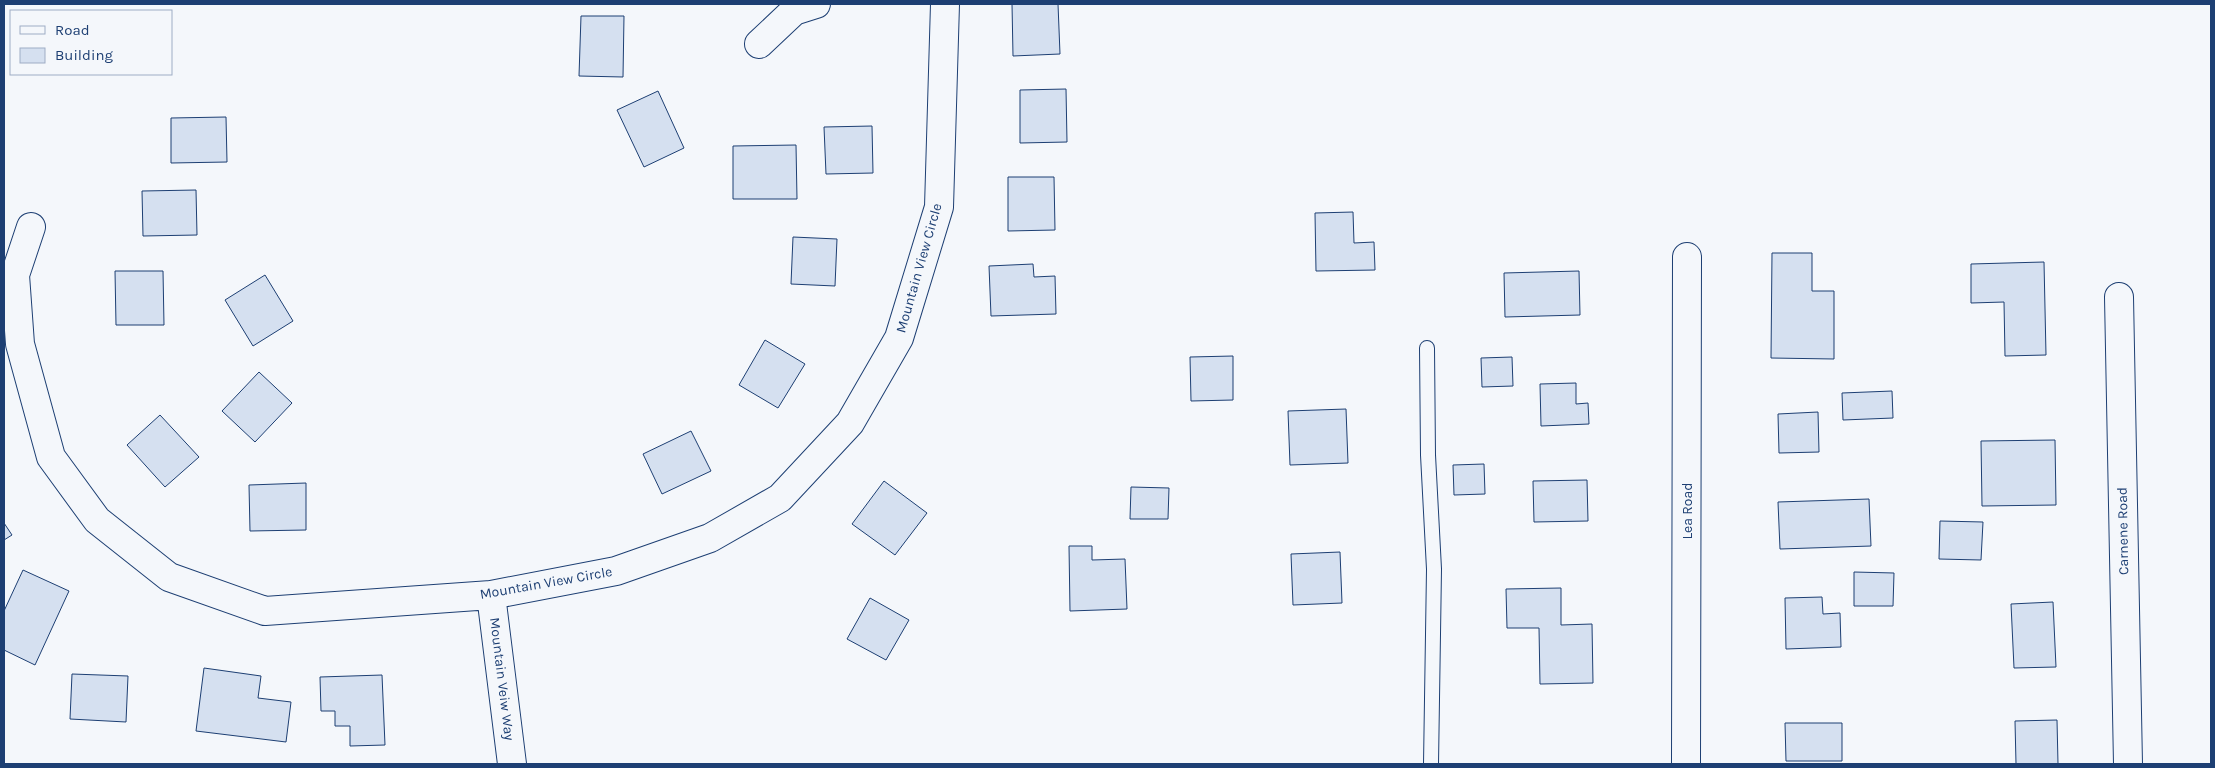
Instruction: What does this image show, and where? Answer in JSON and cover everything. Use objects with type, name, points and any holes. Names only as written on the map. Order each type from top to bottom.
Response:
[{"type":"street","points":[[759,44],[794,11],[816,4]]},
{"type":"street","name":"Mountain View Circle","points":[[31,226],[15,275],[20,344],[51,457],[97,520],[169,577],[265,611],[491,595],[616,571],[710,538],[780,498],[850,422],[899,338],[939,207],[945,4]]},
{"type":"street","name":"Lea Road","points":[[1686,764],[1687,257]]},
{"type":"street","name":"Carnene Road","points":[[2119,297],[2128,764]]},
{"type":"street","name":"Mountain Veiw Way","points":[[491,595],[512,764]]},
{"type":"lane","points":[[1427,348],[1428,456],[1434,569],[1431,764]]},
{"type":"building","points":[[1012,4],[1058,4],[1060,54],[1013,56]]},
{"type":"building","points":[[581,16],[624,16],[623,77],[579,76]]},
{"type":"building","points":[[1066,89],[1067,142],[1020,143],[1020,90]]},
{"type":"building","points":[[658,91],[684,148],[644,167],[617,110]]},
{"type":"building","points":[[226,117],[227,162],[171,163],[171,118]]},
{"type":"building","points":[[872,126],[873,173],[826,174],[824,127]]},
{"type":"building","points":[[796,145],[797,199],[733,199],[733,146]]},
{"type":"building","points":[[1008,177],[1054,177],[1055,230],[1008,231]]},
{"type":"building","points":[[196,190],[197,235],[143,236],[142,191]]},
{"type":"building","points":[[1353,212],[1354,243],[1374,242],[1375,270],[1316,271],[1315,213]]},
{"type":"building","points":[[793,237],[837,239],[835,286],[791,284]]},
{"type":"building","points":[[1772,253],[1812,253],[1812,291],[1834,291],[1834,359],[1771,358]]},
{"type":"building","points":[[2044,262],[2046,355],[2005,356],[2004,302],[1971,303],[1971,264]]},
{"type":"building","points":[[1033,264],[1034,277],[1055,276],[1056,314],[991,316],[989,266]]},
{"type":"building","points":[[115,271],[163,271],[164,325],[116,325]]},
{"type":"building","points":[[1579,271],[1580,315],[1505,317],[1504,273]]},
{"type":"building","points":[[265,275],[293,321],[253,346],[225,300]]},
{"type":"building","points":[[765,340],[805,364],[778,408],[739,385]]},
{"type":"building","points":[[1233,356],[1233,400],[1191,401],[1190,357]]},
{"type":"building","points":[[1512,357],[1513,386],[1482,387],[1481,358]]},
{"type":"building","points":[[259,372],[292,403],[255,442],[222,411]]},
{"type":"building","points":[[1576,383],[1576,404],[1588,403],[1589,424],[1541,426],[1540,384]]},
{"type":"building","points":[[1892,391],[1893,418],[1843,420],[1842,393]]},
{"type":"building","points":[[1346,409],[1348,463],[1290,465],[1288,411]]},
{"type":"building","points":[[1818,412],[1819,452],[1779,453],[1778,414]]},
{"type":"building","points":[[160,415],[199,457],[165,487],[127,445]]},
{"type":"building","points":[[691,431],[711,471],[662,494],[643,454]]},
{"type":"building","points":[[2055,440],[2056,505],[1982,506],[1981,441]]},
{"type":"building","points":[[1484,464],[1485,494],[1454,495],[1453,465]]},
{"type":"building","points":[[1587,480],[1588,521],[1534,522],[1533,481]]},
{"type":"building","points":[[884,481],[927,513],[895,555],[852,524]]},
{"type":"building","points":[[306,483],[306,530],[250,531],[249,485]]},
{"type":"building","points":[[1131,487],[1169,488],[1168,519],[1130,519]]},
{"type":"building","points":[[1869,499],[1871,546],[1780,549],[1778,502]]},
{"type":"building","points":[[1940,521],[1983,522],[1981,560],[1939,559]]},
{"type":"building","points":[[4,523],[12,535],[4,540]]},
{"type":"building","points":[[1069,546],[1092,546],[1092,560],[1125,559],[1127,609],[1070,611]]},
{"type":"building","points":[[1340,552],[1342,603],[1293,605],[1291,554]]},
{"type":"building","points":[[23,570],[69,591],[35,665],[4,650],[4,611]]},
{"type":"building","points":[[1854,572],[1894,573],[1893,606],[1854,606]]},
{"type":"building","points":[[1561,588],[1561,625],[1592,624],[1593,683],[1540,684],[1539,628],[1507,628],[1506,589]]},
{"type":"building","points":[[1822,597],[1823,614],[1840,613],[1841,647],[1786,649],[1785,598]]},
{"type":"building","points":[[870,598],[909,620],[886,660],[847,639]]},
{"type":"building","points":[[2053,602],[2056,667],[2014,668],[2011,604]]},
{"type":"building","points":[[204,668],[261,676],[258,698],[291,702],[286,742],[196,731]]},
{"type":"building","points":[[72,674],[128,676],[126,722],[70,719]]},
{"type":"building","points":[[382,675],[385,745],[350,746],[350,726],[335,726],[335,711],[321,711],[320,677]]},
{"type":"building","points":[[2057,720],[2058,764],[2016,764],[2015,721]]},
{"type":"building","points":[[1785,723],[1842,723],[1842,761],[1786,761]]}]
